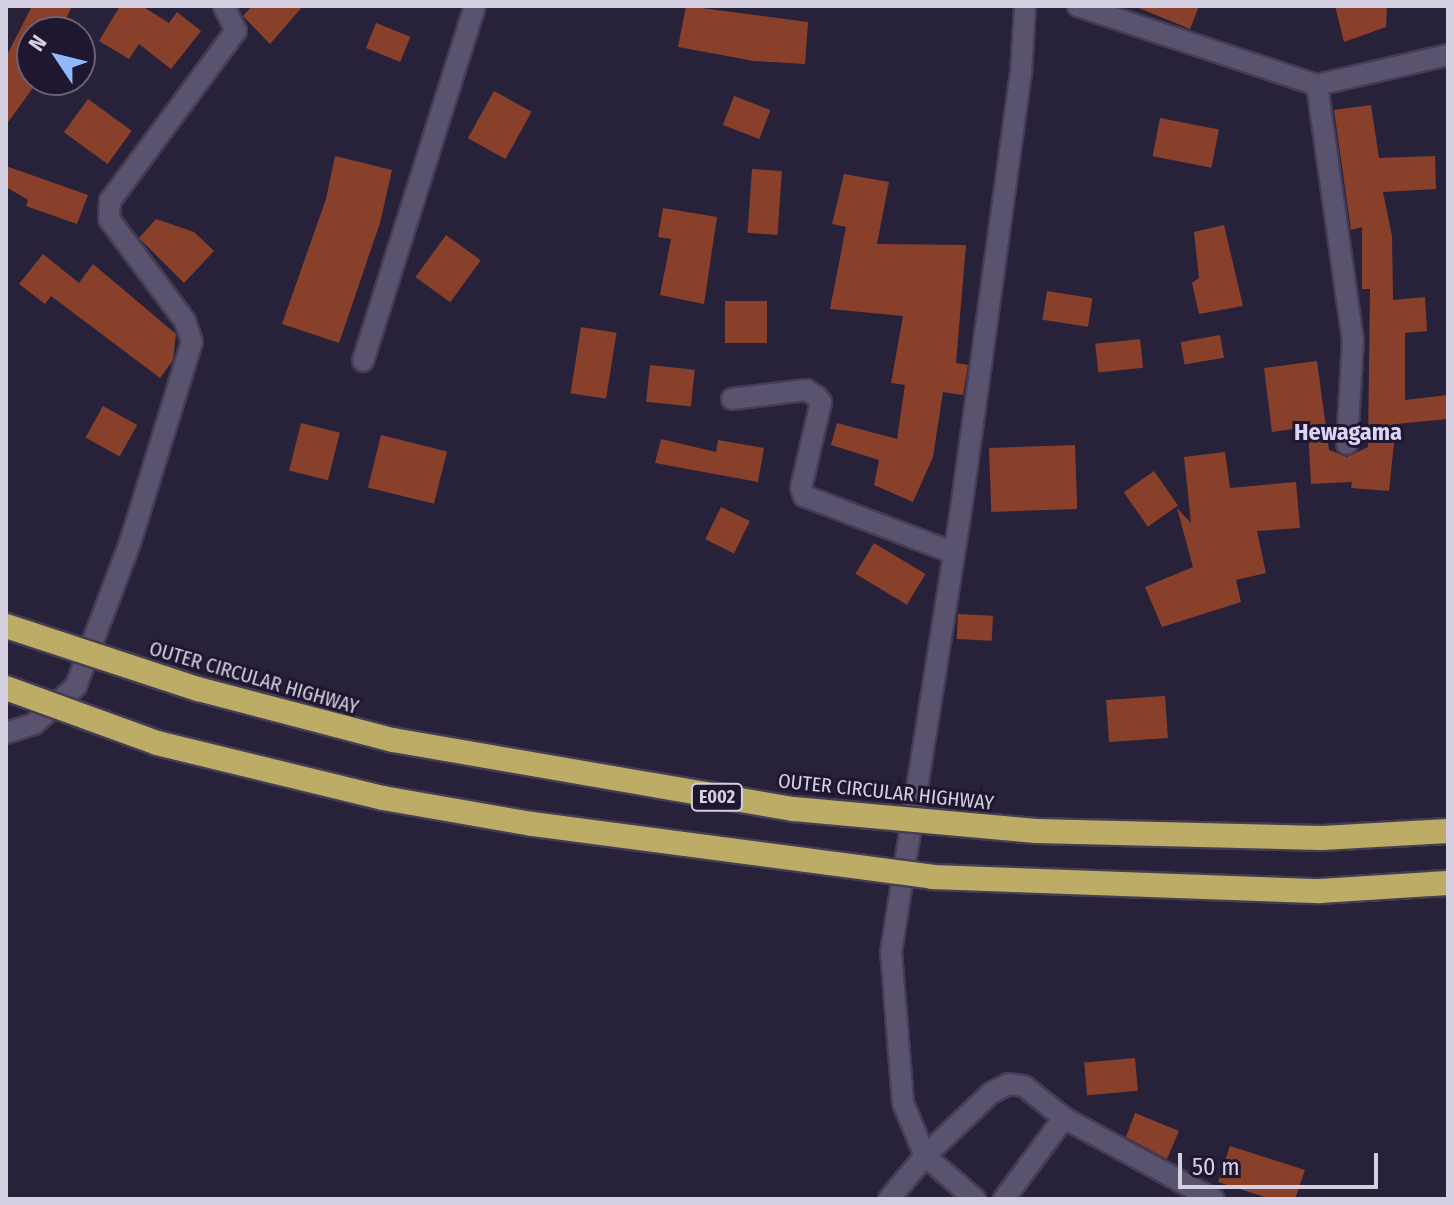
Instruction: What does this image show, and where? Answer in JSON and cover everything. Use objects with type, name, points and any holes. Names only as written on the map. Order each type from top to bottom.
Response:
[{"type":"highway","name":"OUTER CIRCULAR HIGHWAY","points":[[6,626],[198,689],[363,733],[510,764],[794,809],[1036,831],[1322,838],[1448,831]]},
{"type":"highway","points":[[6,688],[157,743],[383,798],[532,824],[932,877],[1320,891],[1448,883]]},
{"type":"street","points":[[6,733],[34,724],[76,686],[130,543],[192,342],[185,321],[109,219],[110,201],[236,31],[224,6]]},
{"type":"street","points":[[363,361],[475,6]]},
{"type":"street","points":[[975,1199],[925,1156],[903,1103],[891,952],[954,553],[1021,74],[1025,6]]},
{"type":"street","points":[[1078,6],[1317,85],[1448,55]]},
{"type":"street","points":[[1317,85],[1353,340],[1347,444]]},
{"type":"street","points":[[732,399],[806,390],[816,396],[821,402],[801,488],[804,496],[954,553]]},
{"type":"street","points":[[889,1199],[925,1156],[991,1093],[1009,1084],[1024,1086],[1064,1118],[1213,1199]]},
{"type":"street","points":[[1004,1199],[1064,1118]]},
{"type":"building","points":[[32,6],[72,6],[67,16],[27,16]]},
{"type":"building","points":[[120,6],[142,6],[169,23],[177,12],[201,31],[171,69],[139,44],[129,59],[99,41]]},
{"type":"building","points":[[252,6],[303,6],[270,44],[243,16]]},
{"type":"building","points":[[686,6],[808,22],[805,64],[754,61],[678,47]]},
{"type":"building","points":[[1134,6],[1199,6],[1190,29]]},
{"type":"building","points":[[1335,6],[1387,6],[1386,27],[1344,42]]},
{"type":"building","points":[[376,23],[410,37],[400,62],[366,48]]},
{"type":"building","points":[[16,37],[16,96],[27,96],[6,125],[6,57]]},
{"type":"building","points":[[494,91],[532,112],[505,159],[468,138]]},
{"type":"building","points":[[734,96],[770,110],[759,139],[723,125]]},
{"type":"building","points":[[88,99],[132,131],[108,164],[64,132]]},
{"type":"building","points":[[1371,105],[1379,158],[1435,156],[1436,189],[1383,192],[1392,236],[1393,300],[1425,297],[1427,331],[1405,333],[1405,400],[1448,395],[1448,419],[1396,424],[1389,491],[1351,488],[1352,482],[1311,484],[1308,427],[1272,432],[1264,368],[1317,361],[1329,450],[1347,457],[1368,447],[1370,289],[1362,289],[1362,227],[1351,230],[1334,110]]},
{"type":"building","points":[[1160,118],[1219,129],[1211,168],[1153,156]]},
{"type":"building","points":[[335,156],[392,170],[380,223],[339,343],[282,324],[326,199]]},
{"type":"building","points":[[6,166],[88,195],[77,224],[26,206],[28,200],[6,187]]},
{"type":"building","points":[[752,169],[782,171],[777,235],[748,233]]},
{"type":"building","points":[[844,174],[889,182],[877,244],[966,245],[956,363],[968,365],[963,395],[943,392],[933,457],[913,502],[874,485],[879,460],[831,445],[837,423],[897,439],[905,385],[891,383],[903,316],[830,309],[846,227],[832,224]]},
{"type":"building","points":[[663,208],[717,217],[704,304],[660,295],[671,239],[658,237]]},
{"type":"building","points":[[156,219],[194,232],[214,251],[184,283],[139,238]]},
{"type":"building","points":[[1224,225],[1243,306],[1199,314],[1192,283],[1199,278],[1194,232]]},
{"type":"building","points":[[446,235],[481,260],[450,302],[415,277]]},
{"type":"building","points":[[43,254],[79,283],[93,264],[176,334],[173,360],[160,378],[51,296],[45,304],[19,284]]},
{"type":"building","points":[[1047,291],[1092,298],[1088,327],[1042,320]]},
{"type":"building","points":[[725,301],[767,301],[767,343],[725,343]]},
{"type":"building","points":[[581,327],[617,333],[606,399],[571,393]]},
{"type":"building","points":[[1220,335],[1224,358],[1185,365],[1181,342]]},
{"type":"building","points":[[1140,339],[1143,368],[1098,373],[1095,344]]},
{"type":"building","points":[[650,365],[695,370],[691,407],[646,402]]},
{"type":"building","points":[[103,406],[137,425],[120,456],[86,437]]},
{"type":"building","points":[[301,423],[340,433],[328,480],[289,471]]},
{"type":"building","points":[[381,435],[447,451],[434,504],[368,487]]},
{"type":"building","points":[[661,439],[716,452],[718,440],[764,448],[758,482],[655,463]]},
{"type":"building","points":[[1075,445],[1077,509],[991,512],[989,448]]},
{"type":"building","points":[[1225,452],[1230,488],[1296,482],[1300,528],[1257,531],[1266,573],[1236,580],[1241,602],[1162,627],[1145,587],[1193,567],[1177,508],[1191,523],[1184,457]]},
{"type":"building","points":[[1154,471],[1178,505],[1148,527],[1124,492]]},
{"type":"building","points":[[721,507],[750,521],[734,553],[705,539]]},
{"type":"building","points":[[874,543],[925,574],[907,605],[855,574]]},
{"type":"building","points":[[958,614],[993,616],[992,641],[957,639]]},
{"type":"building","points":[[1165,696],[1168,738],[1109,742],[1106,700]]},
{"type":"building","points":[[1135,1058],[1138,1091],[1087,1095],[1084,1062]]},
{"type":"building","points":[[1135,1113],[1179,1131],[1167,1159],[1126,1137]]},
{"type":"building","points":[[1230,1146],[1305,1170],[1295,1199],[1271,1199],[1218,1182]]},
{"type":"district","name":"Hewagama","points":[[1348,433]]}]
